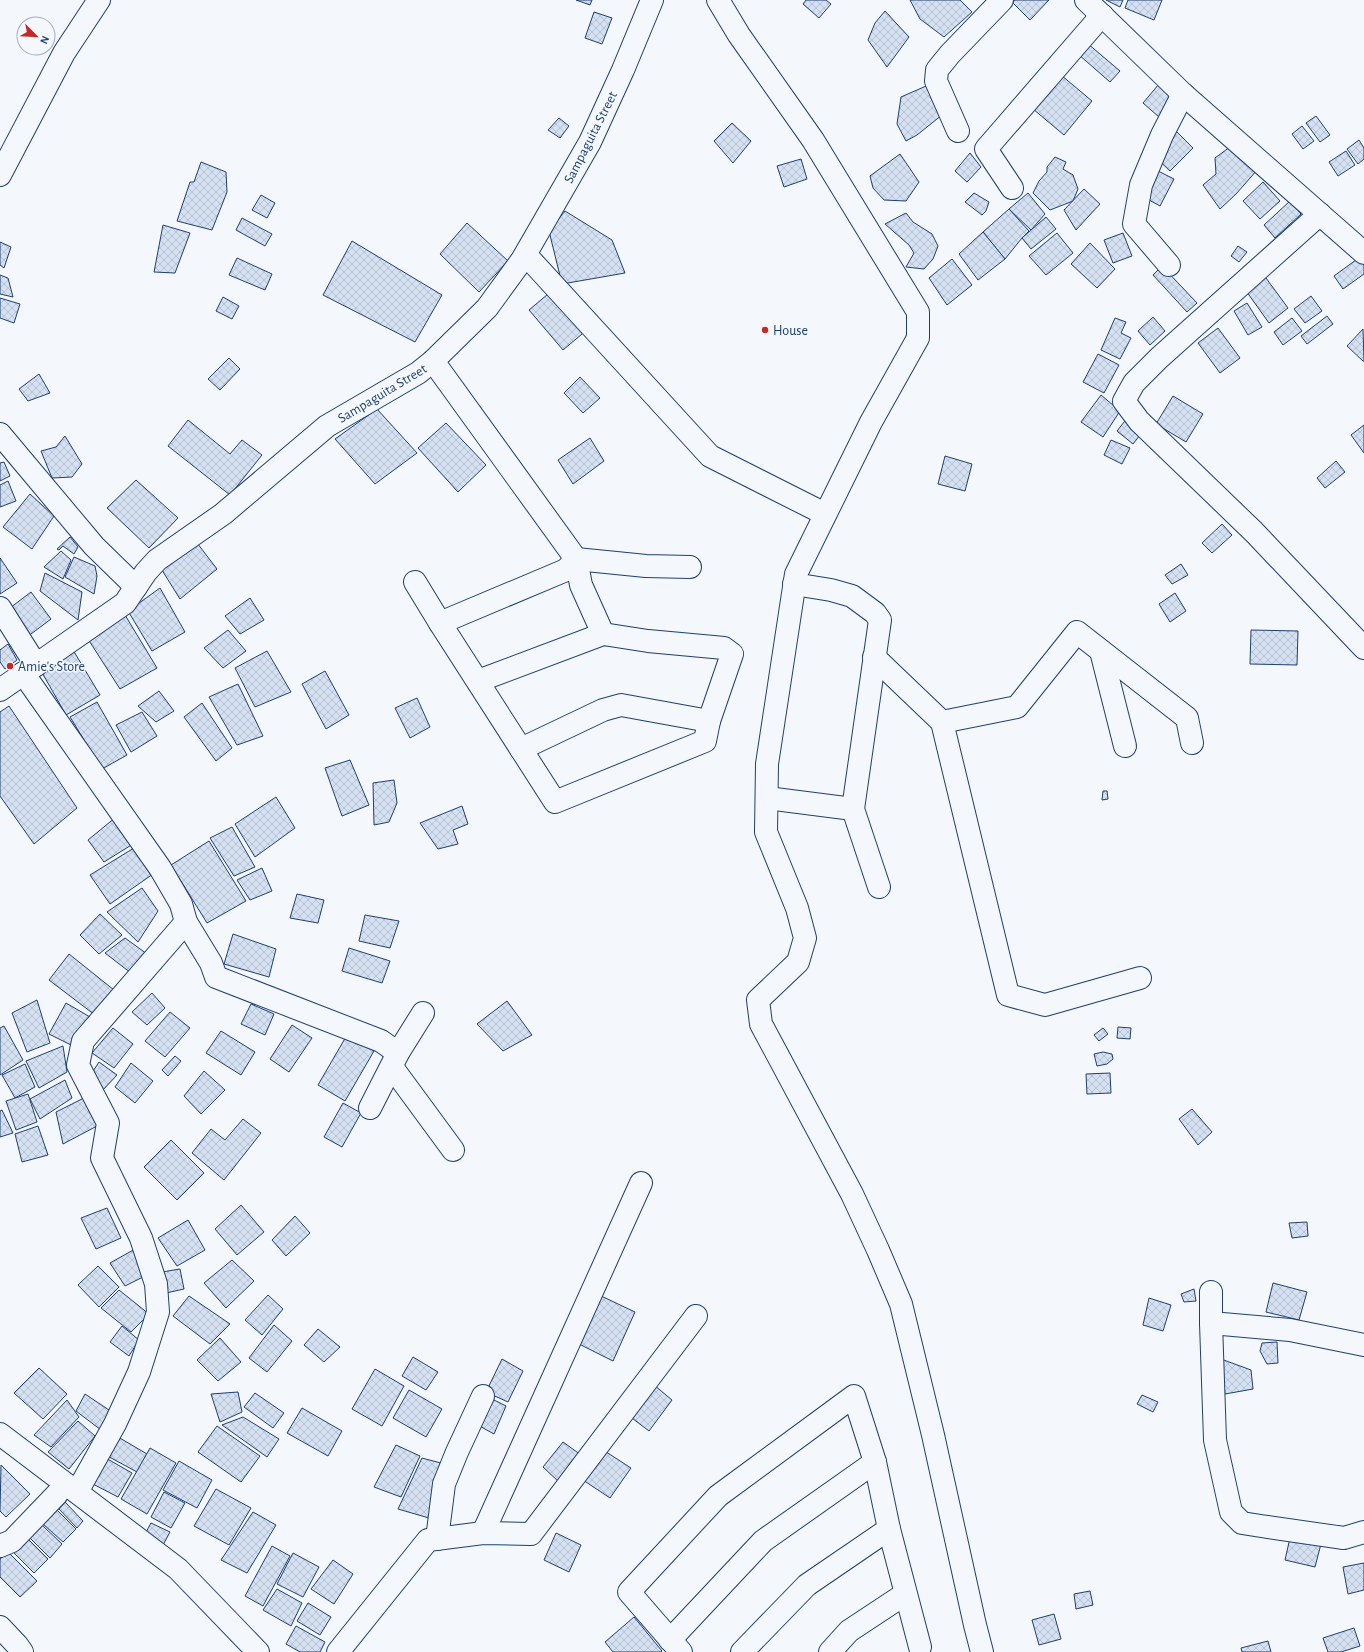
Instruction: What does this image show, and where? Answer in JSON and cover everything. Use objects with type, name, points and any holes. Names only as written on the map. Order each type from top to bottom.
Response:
[{"type":"street","points":[[0,175],[64,53],[99,0]]},
{"type":"street","name":"Sampaguita Street","points":[[0,690],[125,603],[146,572],[157,560],[223,514],[327,426],[418,373],[433,361],[487,308],[526,255],[590,142],[624,70],[652,0]]},
{"type":"street","points":[[718,0],[739,35],[813,140],[918,312],[918,338],[871,422],[796,574],[767,764],[766,832],[797,908],[805,938],[798,962],[758,1000],[761,1024],[852,1194],[901,1304],[933,1435],[982,1652]]},
{"type":"street","points":[[958,131],[936,81],[937,70],[950,54],[1002,0]]},
{"type":"street","points":[[1086,0],[1183,94],[1364,253]]},
{"type":"street","points":[[1012,188],[986,149],[1102,15]]},
{"type":"street","points":[[1169,265],[1134,224],[1141,185],[1162,135],[1183,94]]},
{"type":"street","points":[[1320,214],[1159,358],[1134,383],[1124,401],[1139,421],[1254,532],[1364,648]]},
{"type":"street","points":[[526,255],[710,456],[825,514]]},
{"type":"street","points":[[433,361],[576,559],[581,585],[603,634]]},
{"type":"street","points":[[0,434],[94,546],[136,587]]},
{"type":"street","points":[[576,559],[646,566],[690,567]]},
{"type":"street","points":[[440,623],[566,570],[576,559]]},
{"type":"street","points":[[416,582],[440,623],[555,802],[706,741],[709,721],[732,654],[724,648],[648,641],[603,634],[478,681]]},
{"type":"street","points":[[794,584],[831,590],[852,596],[875,613],[880,620],[853,809],[879,886]]},
{"type":"street","points":[[0,608],[30,669],[182,904],[186,922],[211,963],[216,977],[380,1041],[453,1150]]},
{"type":"street","points":[[942,722],[1017,707],[1077,632],[1188,718],[1192,743]]},
{"type":"street","points":[[1102,651],[1125,746]]},
{"type":"street","points":[[874,657],[942,722],[1008,995],[1045,1005],[1140,978]]},
{"type":"street","points":[[521,749],[603,710],[621,705],[709,721]]},
{"type":"street","points":[[767,798],[853,809]]},
{"type":"street","points":[[0,1546],[12,1541],[67,1493],[115,1424],[139,1372],[158,1312],[156,1284],[141,1238],[102,1158],[108,1123],[78,1065],[83,1041],[186,922]]},
{"type":"street","points":[[370,1108],[394,1060],[423,1013]]},
{"type":"street","points":[[483,1533],[641,1183]]},
{"type":"street","points":[[1211,1292],[1215,1440],[1231,1512],[1242,1523],[1261,1526],[1344,1538],[1364,1532]]},
{"type":"street","points":[[338,1652],[428,1540],[483,1533],[531,1534],[696,1316]]},
{"type":"street","points":[[1211,1323],[1290,1330],[1364,1345]]},
{"type":"street","points":[[437,1538],[444,1484],[483,1396]]},
{"type":"street","points":[[875,1462],[763,1541],[676,1646],[629,1592],[718,1496],[854,1396],[875,1462],[889,1529],[920,1648]]},
{"type":"street","points":[[1,1437],[67,1493],[178,1569],[258,1652]]},
{"type":"street","points":[[742,1652],[807,1585],[889,1529]]},
{"type":"street","points":[[830,1652],[849,1632],[905,1594]]},
{"type":"street","points":[[0,1627],[16,1650]]},
{"type":"building","points":[[576,0],[592,0],[590,5]]},
{"type":"building","points":[[806,0],[826,0],[831,4],[819,18],[803,4]]},
{"type":"building","points":[[910,0],[960,0],[972,12],[944,37],[920,19]]},
{"type":"building","points":[[1015,0],[1049,0],[1030,20],[1012,2]]},
{"type":"building","points":[[1106,0],[1123,0],[1120,7]]},
{"type":"building","points":[[1128,0],[1162,0],[1154,20],[1125,8]]},
{"type":"building","points":[[885,11],[909,37],[887,67],[868,40],[875,23]]},
{"type":"building","points":[[594,12],[612,18],[602,44],[585,38]]},
{"type":"building","points":[[1087,43],[1120,71],[1110,82],[1078,54]]},
{"type":"building","points":[[1061,75],[1092,101],[1064,135],[1033,109]]},
{"type":"building","points":[[933,83],[947,111],[917,135],[906,141],[897,124],[901,97]]},
{"type":"building","points":[[1159,84],[1176,98],[1159,117],[1143,103]]},
{"type":"building","points":[[1316,116],[1330,135],[1320,142],[1306,123]]},
{"type":"building","points":[[559,118],[569,126],[560,138],[548,130]]},
{"type":"building","points":[[732,123],[751,141],[733,163],[714,141]]},
{"type":"building","points":[[1302,126],[1314,141],[1303,149],[1292,134]]},
{"type":"building","points":[[1174,129],[1193,148],[1170,171],[1151,153]]},
{"type":"building","points":[[1359,140],[1364,148],[1364,159],[1358,164],[1347,149]]},
{"type":"building","points":[[1234,144],[1258,169],[1236,194],[1220,209],[1203,185],[1216,174],[1215,158]]},
{"type":"building","points":[[1346,151],[1355,165],[1338,176],[1329,162]]},
{"type":"building","points":[[970,153],[981,167],[967,182],[955,171]]},
{"type":"building","points":[[900,154],[919,182],[906,201],[884,200],[873,188],[870,176]]},
{"type":"building","points":[[1055,157],[1066,162],[1063,169],[1073,175],[1078,189],[1073,201],[1050,210],[1033,193],[1039,181],[1047,172],[1047,167]]},
{"type":"building","points":[[801,159],[807,179],[784,187],[777,166]]},
{"type":"building","points":[[201,162],[226,172],[227,192],[212,230],[177,221],[190,182],[194,182]]},
{"type":"building","points":[[1154,169],[1174,179],[1160,206],[1140,195]]},
{"type":"building","points":[[1263,182],[1280,201],[1260,219],[1243,201]]},
{"type":"building","points":[[1084,189],[1100,204],[1076,230],[1064,210]]},
{"type":"building","points":[[974,193],[989,202],[986,211],[982,215],[965,202]]},
{"type":"building","points":[[1028,193],[1045,214],[1031,230],[1009,209]]},
{"type":"building","points":[[261,195],[275,203],[267,218],[252,210]]},
{"type":"building","points":[[1290,201],[1301,214],[1275,238],[1264,225]]},
{"type":"building","points":[[1009,209],[1029,231],[1005,259],[983,232]]},
{"type":"building","points":[[565,211],[612,240],[625,273],[562,284],[549,231]]},
{"type":"building","points":[[906,213],[913,222],[932,234],[938,246],[933,259],[924,269],[906,267],[914,253],[909,245],[885,224]]},
{"type":"building","points":[[1046,217],[1056,229],[1031,249],[1022,238]]},
{"type":"building","points":[[242,218],[272,234],[265,246],[236,230]]},
{"type":"building","points":[[467,223],[508,261],[479,292],[440,254]]},
{"type":"building","points":[[163,225],[190,233],[175,273],[154,272]]},
{"type":"building","points":[[983,232],[1005,259],[978,280],[959,254]]},
{"type":"building","points":[[1057,233],[1073,253],[1046,275],[1029,256]]},
{"type":"building","points":[[1123,233],[1132,256],[1113,263],[1104,240]]},
{"type":"building","points":[[352,241],[442,295],[415,342],[323,295]]},
{"type":"building","points":[[0,242],[11,247],[4,268],[0,265]]},
{"type":"building","points":[[1090,243],[1115,269],[1097,288],[1071,264]]},
{"type":"building","points":[[1238,246],[1247,252],[1239,262],[1231,256]]},
{"type":"building","points":[[1360,257],[1364,262],[1364,274],[1343,289],[1334,276]]},
{"type":"building","points":[[237,258],[272,274],[265,290],[229,275]]},
{"type":"building","points":[[952,259],[972,285],[947,305],[929,278]]},
{"type":"building","points":[[1162,266],[1197,303],[1187,312],[1153,275]]},
{"type":"building","points":[[1263,274],[1288,308],[1269,323],[1244,288]]},
{"type":"building","points":[[0,275],[8,278],[13,297],[0,294]]},
{"type":"building","points":[[554,289],[588,329],[563,350],[529,310]]},
{"type":"building","points":[[1311,296],[1322,311],[1305,323],[1294,309]]},
{"type":"building","points":[[223,297],[239,306],[232,319],[216,311]]},
{"type":"building","points":[[0,298],[20,304],[14,323],[0,318]]},
{"type":"building","points":[[1247,303],[1262,327],[1248,335],[1234,311]]},
{"type":"building","points":[[1327,316],[1333,324],[1307,344],[1301,336]]},
{"type":"building","points":[[1153,317],[1165,331],[1150,345],[1138,331]]},
{"type":"building","points":[[1115,318],[1126,322],[1121,333],[1131,338],[1120,359],[1101,350]]},
{"type":"building","points":[[1292,318],[1302,331],[1283,345],[1274,332]]},
{"type":"building","points":[[1218,328],[1240,358],[1220,373],[1198,343]]},
{"type":"building","points":[[1363,329],[1364,361],[1347,346]]},
{"type":"building","points":[[1098,354],[1119,365],[1104,393],[1083,382]]},
{"type":"building","points":[[229,358],[240,369],[220,390],[208,379]]},
{"type":"building","points":[[39,374],[50,393],[28,401],[19,389]]},
{"type":"building","points":[[580,377],[600,398],[583,413],[564,393]]},
{"type":"building","points":[[1101,395],[1120,411],[1103,437],[1081,422]]},
{"type":"building","points":[[1173,396],[1203,414],[1186,442],[1156,424]]},
{"type":"building","points":[[377,409],[417,453],[375,484],[335,439]]},
{"type":"building","points":[[1128,417],[1144,430],[1133,444],[1117,431]]},
{"type":"building","points":[[188,420],[230,454],[242,440],[262,455],[230,495],[168,446]]},
{"type":"building","points":[[446,423],[486,465],[458,492],[418,448]]},
{"type":"building","points":[[1364,425],[1364,453],[1351,435]]},
{"type":"building","points":[[65,436],[82,464],[72,477],[52,478],[41,451],[56,447]]},
{"type":"building","points":[[590,438],[604,461],[573,484],[558,460]]},
{"type":"building","points":[[1111,440],[1130,448],[1122,464],[1104,455]]},
{"type":"building","points":[[945,456],[972,464],[965,491],[938,484]]},
{"type":"building","points":[[1336,461],[1345,472],[1325,488],[1317,478]]},
{"type":"building","points":[[4,462],[10,476],[0,481],[0,463]]},
{"type":"building","points":[[136,480],[178,518],[149,548],[107,508]]},
{"type":"building","points":[[8,481],[16,501],[0,507],[0,485]]},
{"type":"building","points":[[30,494],[54,516],[32,549],[3,527]]},
{"type":"building","points":[[1222,524],[1232,535],[1212,553],[1202,543]]},
{"type":"building","points":[[70,537],[78,547],[74,554],[63,546],[59,550],[57,549]]},
{"type":"building","points":[[194,539],[217,569],[180,599],[160,567]]},
{"type":"building","points":[[61,551],[71,560],[63,579],[44,567]]},
{"type":"building","points":[[74,557],[95,566],[97,576],[94,594],[65,577]]},
{"type":"building","points":[[0,558],[17,583],[0,594]]},
{"type":"building","points":[[1181,564],[1188,575],[1172,584],[1165,575]]},
{"type":"building","points":[[45,573],[82,592],[78,620],[40,591]]},
{"type":"building","points":[[160,588],[185,632],[152,651],[128,611]]},
{"type":"building","points":[[31,592],[51,619],[27,637],[10,608]]},
{"type":"building","points":[[1175,593],[1186,611],[1170,622],[1159,604]]},
{"type":"building","points":[[250,598],[264,620],[240,634],[225,616]]},
{"type":"building","points":[[125,615],[157,668],[120,689],[88,639]]},
{"type":"building","points":[[228,630],[246,651],[223,668],[204,648]]},
{"type":"building","points":[[1251,630],[1298,631],[1297,665],[1250,664]]},
{"type":"building","points":[[8,644],[17,660],[5,669],[0,662],[0,650]]},
{"type":"building","points":[[73,650],[100,695],[66,715],[40,669]]},
{"type":"building","points":[[267,651],[291,692],[255,707],[235,668]]},
{"type":"building","points":[[325,671],[349,715],[326,729],[302,684]]},
{"type":"building","points":[[238,684],[263,736],[237,745],[209,697]]},
{"type":"building","points":[[159,691],[174,711],[156,722],[138,706]]},
{"type":"building","points":[[417,698],[430,727],[410,738],[395,708]]},
{"type":"building","points":[[97,702],[127,755],[102,769],[70,717]]},
{"type":"building","points":[[202,703],[232,748],[216,761],[184,717]]},
{"type":"building","points":[[9,706],[77,808],[34,844],[0,796],[0,712]]},
{"type":"building","points":[[142,712],[157,736],[131,752],[116,725]]},
{"type":"building","points":[[350,760],[369,805],[342,816],[325,768]]},
{"type":"building","points":[[394,780],[397,803],[389,822],[374,825],[373,783]]},
{"type":"building","points":[[1103,791],[1107,791],[1108,799],[1102,800]]},
{"type":"building","points":[[276,797],[295,828],[255,857],[235,824]]},
{"type":"building","points":[[462,806],[468,824],[453,830],[458,844],[438,849],[420,823]]},
{"type":"building","points":[[116,817],[133,844],[104,862],[88,840]]},
{"type":"building","points":[[232,827],[255,867],[234,876],[210,838]]},
{"type":"building","points":[[209,841],[246,901],[207,923],[171,865]]},
{"type":"building","points":[[134,848],[153,874],[110,904],[90,875]]},
{"type":"building","points":[[262,868],[272,891],[250,900],[237,880]]},
{"type":"building","points":[[142,888],[158,911],[138,942],[107,912]]},
{"type":"building","points":[[297,894],[324,900],[318,923],[290,918]]},
{"type":"building","points":[[100,914],[122,935],[99,954],[80,935]]},
{"type":"building","points":[[365,915],[399,921],[390,948],[359,941]]},
{"type":"building","points":[[233,934],[276,949],[269,977],[224,964]]},
{"type":"building","points":[[125,938],[147,954],[131,973],[105,953]]},
{"type":"building","points":[[349,948],[390,961],[382,983],[342,971]]},
{"type":"building","points":[[69,954],[114,990],[95,1015],[49,980]]},
{"type":"building","points":[[152,993],[165,1008],[147,1025],[132,1012]]},
{"type":"building","points":[[37,1000],[50,1043],[27,1052],[12,1013]]},
{"type":"building","points":[[507,1001],[532,1035],[503,1051],[477,1024]]},
{"type":"building","points":[[66,1003],[90,1017],[75,1047],[49,1034]]},
{"type":"building","points":[[251,1004],[274,1014],[265,1035],[241,1024]]},
{"type":"building","points":[[170,1012],[190,1028],[165,1057],[145,1041]]},
{"type":"building","points":[[292,1025],[312,1038],[289,1072],[270,1059]]},
{"type":"building","points":[[4,1026],[23,1060],[0,1075],[0,1028]]},
{"type":"building","points":[[1118,1027],[1131,1028],[1130,1039],[1117,1038]]},
{"type":"building","points":[[113,1028],[133,1044],[114,1068],[92,1053]]},
{"type":"building","points":[[1103,1028],[1108,1034],[1099,1041],[1094,1035]]},
{"type":"building","points":[[221,1031],[255,1052],[241,1075],[206,1053]]},
{"type":"building","points":[[347,1035],[374,1051],[345,1101],[318,1085]]},
{"type":"building","points":[[63,1046],[67,1072],[39,1088],[26,1061]]},
{"type":"building","points":[[1103,1052],[1112,1054],[1113,1059],[1107,1064],[1097,1066],[1094,1054]]},
{"type":"building","points":[[175,1056],[181,1061],[168,1076],[162,1070]]},
{"type":"building","points":[[99,1062],[117,1075],[102,1091],[90,1076]]},
{"type":"building","points":[[131,1063],[153,1081],[135,1103],[115,1087]]},
{"type":"building","points":[[25,1064],[35,1087],[15,1098],[2,1075]]},
{"type":"building","points":[[204,1071],[225,1090],[201,1114],[184,1096]]},
{"type":"building","points":[[1110,1073],[1111,1093],[1087,1094],[1086,1074]]},
{"type":"building","points":[[65,1080],[72,1098],[40,1119],[30,1099]]},
{"type":"building","points":[[28,1094],[37,1122],[16,1130],[6,1101]]},
{"type":"building","points":[[86,1097],[97,1126],[63,1144],[56,1112]]},
{"type":"building","points":[[343,1103],[361,1113],[342,1147],[324,1137]]},
{"type":"building","points":[[1192,1109],[1212,1132],[1198,1145],[1179,1119]]},
{"type":"building","points":[[2,1110],[13,1133],[0,1137],[0,1111]]},
{"type":"building","points":[[243,1119],[261,1133],[224,1180],[192,1153],[211,1129],[225,1140]]},
{"type":"building","points":[[38,1126],[48,1155],[22,1162],[15,1134]]},
{"type":"building","points":[[171,1140],[204,1173],[177,1200],[144,1167]]},
{"type":"building","points":[[241,1205],[264,1232],[237,1255],[215,1229]]},
{"type":"building","points":[[107,1208],[121,1238],[96,1249],[81,1218]]},
{"type":"building","points":[[295,1216],[310,1233],[286,1256],[272,1240]]},
{"type":"building","points":[[188,1220],[205,1250],[177,1266],[158,1238]]},
{"type":"building","points":[[1307,1222],[1308,1236],[1292,1238],[1289,1223]]},
{"type":"building","points":[[135,1249],[147,1275],[125,1286],[110,1263]]},
{"type":"building","points":[[232,1260],[254,1281],[226,1308],[204,1283]]},
{"type":"building","points":[[98,1266],[119,1287],[99,1307],[78,1285]]},
{"type":"building","points":[[180,1269],[184,1289],[166,1293],[162,1272]]},
{"type":"building","points":[[1273,1283],[1307,1292],[1299,1320],[1266,1312]]},
{"type":"building","points":[[1194,1289],[1196,1301],[1184,1302],[1181,1294]]},
{"type":"building","points":[[119,1290],[149,1314],[131,1332],[101,1308]]},
{"type":"building","points":[[268,1295],[283,1309],[262,1335],[245,1320]]},
{"type":"building","points":[[599,1295],[635,1312],[613,1361],[577,1343]]},
{"type":"building","points":[[189,1296],[230,1324],[210,1344],[173,1316]]},
{"type":"building","points":[[1149,1298],[1171,1305],[1163,1331],[1143,1325]]},
{"type":"building","points":[[274,1325],[292,1341],[267,1372],[249,1358]]},
{"type":"building","points":[[122,1326],[139,1340],[129,1356],[110,1342]]},
{"type":"building","points":[[318,1329],[340,1347],[324,1362],[304,1345]]},
{"type":"building","points":[[220,1338],[241,1362],[218,1381],[197,1360]]},
{"type":"building","points":[[1277,1342],[1278,1363],[1267,1364],[1260,1351],[1262,1343]]},
{"type":"building","points":[[413,1357],[438,1372],[426,1390],[402,1376]]},
{"type":"building","points":[[502,1359],[523,1371],[508,1402],[486,1392]]},
{"type":"building","points":[[1221,1359],[1251,1370],[1253,1389],[1225,1394]]},
{"type":"building","points":[[39,1368],[67,1394],[43,1419],[14,1393]]},
{"type":"building","points":[[375,1369],[404,1386],[382,1426],[352,1409]]},
{"type":"building","points":[[648,1380],[672,1400],[649,1431],[624,1412]]},
{"type":"building","points":[[409,1390],[442,1409],[426,1437],[393,1418]]},
{"type":"building","points":[[238,1392],[242,1412],[220,1422],[211,1394]]},
{"type":"building","points":[[255,1393],[284,1413],[273,1428],[244,1407]]},
{"type":"building","points":[[85,1394],[112,1412],[101,1430],[76,1411]]},
{"type":"building","points":[[1142,1395],[1158,1402],[1153,1412],[1137,1404]]},
{"type":"building","points":[[486,1396],[506,1406],[494,1434],[474,1423]]},
{"type":"building","points":[[67,1400],[79,1417],[51,1447],[34,1435]]},
{"type":"building","points":[[302,1408],[342,1431],[328,1456],[287,1433]]},
{"type":"building","points":[[243,1417],[279,1439],[267,1457],[222,1425]]},
{"type":"building","points":[[78,1421],[95,1436],[69,1469],[48,1452]]},
{"type":"building","points":[[217,1426],[260,1456],[241,1482],[198,1452]]},
{"type":"building","points":[[113,1434],[147,1454],[137,1472],[102,1453]]},
{"type":"building","points":[[563,1442],[581,1455],[560,1483],[543,1467]]},
{"type":"building","points":[[396,1445],[420,1456],[401,1497],[374,1487]]},
{"type":"building","points":[[150,1448],[176,1463],[147,1514],[121,1499]]},
{"type":"building","points":[[600,1448],[631,1468],[610,1498],[580,1478]]},
{"type":"building","points":[[104,1457],[132,1473],[118,1497],[89,1482]]},
{"type":"building","points":[[422,1458],[452,1466],[429,1518],[398,1509]]},
{"type":"building","points":[[179,1461],[212,1480],[197,1508],[163,1490]]},
{"type":"building","points":[[1,1465],[30,1494],[6,1517],[0,1511]]},
{"type":"building","points":[[216,1489],[251,1508],[229,1545],[194,1526]]},
{"type":"building","points":[[164,1492],[185,1503],[171,1528],[151,1517]]},
{"type":"building","points":[[65,1502],[83,1521],[77,1528],[59,1509]]},
{"type":"building","points":[[57,1510],[76,1529],[63,1542],[43,1524]]},
{"type":"building","points":[[253,1512],[276,1525],[247,1573],[221,1560]]},
{"type":"building","points":[[151,1523],[170,1532],[163,1545],[144,1536]]},
{"type":"building","points":[[42,1525],[62,1544],[50,1558],[30,1538]]},
{"type":"building","points":[[1292,1529],[1323,1536],[1315,1567],[1285,1560]]},
{"type":"building","points":[[556,1533],[581,1545],[569,1572],[544,1560]]},
{"type":"building","points":[[27,1538],[48,1559],[34,1573],[13,1552]]},
{"type":"building","points":[[272,1546],[290,1556],[263,1606],[245,1596]]},
{"type":"building","points":[[8,1552],[37,1581],[20,1597],[0,1577],[0,1559]]},
{"type":"building","points":[[293,1553],[319,1567],[303,1597],[277,1584]]},
{"type":"building","points":[[333,1560],[353,1574],[334,1604],[311,1589]]},
{"type":"building","points":[[1364,1563],[1364,1590],[1348,1594],[1343,1567]]},
{"type":"building","points":[[277,1589],[302,1603],[291,1626],[263,1610]]},
{"type":"building","points":[[1090,1591],[1093,1605],[1076,1609],[1074,1594]]},
{"type":"building","points":[[308,1603],[331,1617],[320,1635],[297,1621]]},
{"type":"building","points":[[1054,1614],[1061,1639],[1039,1645],[1032,1620]]},
{"type":"building","points":[[634,1617],[662,1651],[661,1652],[613,1652],[605,1642]]},
{"type":"building","points":[[296,1626],[325,1642],[320,1652],[300,1652],[286,1644]]},
{"type":"building","points":[[1354,1628],[1360,1646],[1341,1652],[1328,1652],[1323,1638]]},
{"type":"building","points":[[1268,1641],[1271,1652],[1242,1652],[1241,1648]]},
{"type":"place","name":"House","points":[[765,330]]},
{"type":"place","name":"Amie's Store","points":[[10,666]]}]
